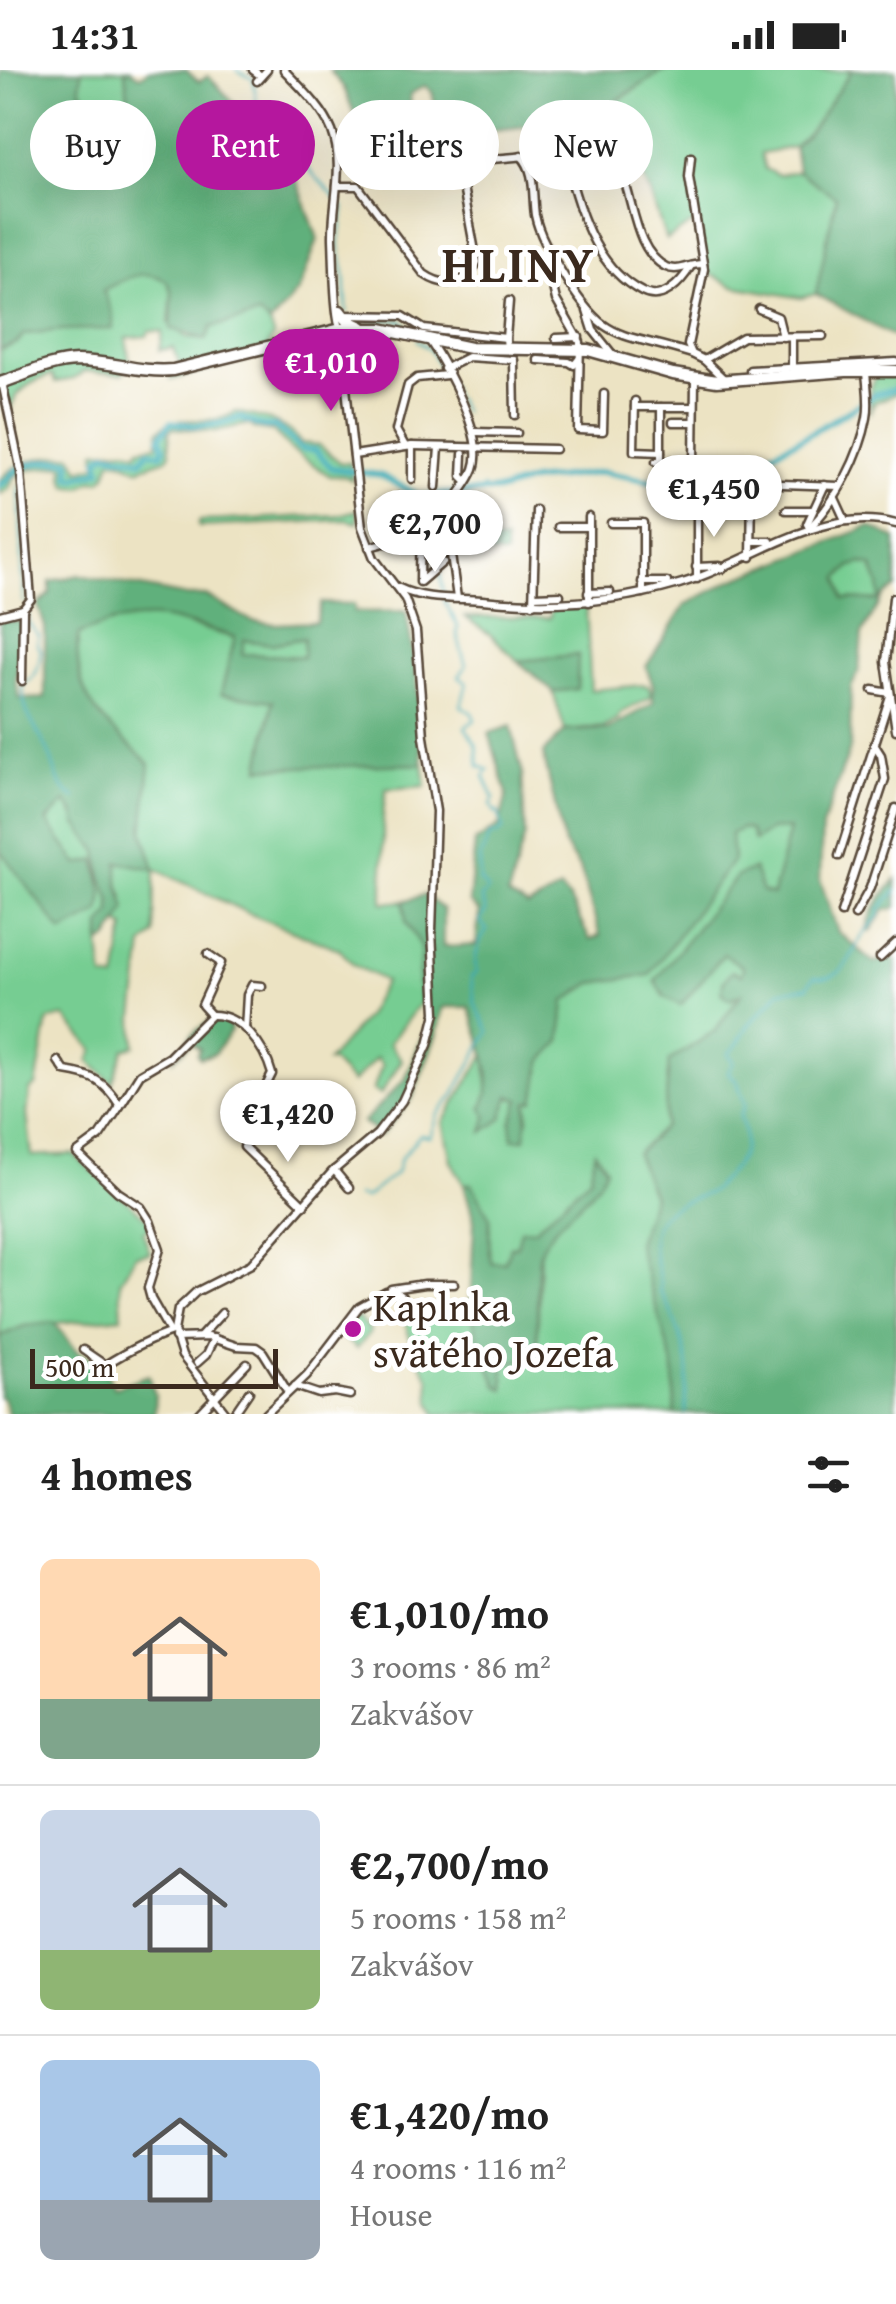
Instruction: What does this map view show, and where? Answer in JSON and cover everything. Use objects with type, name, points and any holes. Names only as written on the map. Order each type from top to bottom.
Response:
[{"type":"main road","points":[[340,310],[363,327]]},
{"type":"main road","points":[[1,383],[41,367],[70,362],[173,370],[317,334],[363,327],[449,345],[507,343],[579,349],[695,379],[725,382],[846,368],[896,371]]},
{"type":"main road","points":[[317,334],[332,337],[341,345]]},
{"type":"street","points":[[253,70],[262,76]]},
{"type":"street","points":[[173,1334],[182,1303],[251,1264],[334,1170],[377,1134],[402,1101],[428,1045],[436,1013],[432,931],[436,823],[412,614],[369,547],[362,527],[333,235],[338,154],[326,118],[284,70]]},
{"type":"street","points":[[336,193],[358,186],[426,276],[456,282],[472,273],[477,262],[465,209],[465,175],[486,160],[519,156]]},
{"type":"street","points":[[675,349],[688,340],[693,330],[702,264],[689,177],[691,157]]},
{"type":"street","points":[[532,190],[543,238],[593,330],[614,356]]},
{"type":"street","points":[[576,190],[600,252],[621,279],[643,293],[657,296],[668,291],[690,266]]},
{"type":"street","points":[[627,190],[648,250],[666,267],[702,264]]},
{"type":"street","points":[[552,283],[579,349],[578,430],[603,431],[604,394]]},
{"type":"street","points":[[340,310],[403,316],[424,329],[507,343],[509,301]]},
{"type":"street","points":[[759,308],[777,315],[787,337],[792,368]]},
{"type":"street","points":[[586,312],[624,337],[704,360],[722,374],[725,382]]},
{"type":"street","points":[[341,329],[344,362]]},
{"type":"street","points":[[704,360],[744,338],[823,336]]},
{"type":"street","points":[[556,338],[579,349]]},
{"type":"street","points":[[420,529],[450,524],[449,508],[474,469],[475,448],[475,432],[428,339]]},
{"type":"street","points":[[688,340],[692,354]]},
{"type":"street","points":[[438,354],[449,345]]},
{"type":"street","points":[[538,360],[574,365],[579,349]]},
{"type":"street","points":[[412,479],[409,446],[396,430],[408,385],[417,378],[445,374],[468,358],[514,360],[514,415]]},
{"type":"street","points":[[750,370],[846,368],[896,362]]},
{"type":"street","points":[[806,530],[834,496],[861,440],[868,405],[866,370]]},
{"type":"street","points":[[661,407],[658,462],[694,462],[695,379]]},
{"type":"street","points":[[1,383],[20,470],[31,599],[25,608],[22,681]]},
{"type":"street","points":[[661,452],[634,451],[635,404],[694,408]]},
{"type":"street","points":[[672,422],[694,422]]},
{"type":"street","points":[[475,432],[517,433]]},
{"type":"street","points":[[354,458],[409,446],[555,448]]},
{"type":"street","points":[[436,487],[439,448]]},
{"type":"street","points":[[463,454],[464,485]]},
{"type":"street","points":[[782,484],[839,486]]},
{"type":"street","points":[[806,530],[824,485]]},
{"type":"street","points":[[732,494],[752,492],[751,557]]},
{"type":"street","points":[[834,496],[838,511],[846,520]]},
{"type":"street","points":[[397,544],[398,498]]},
{"type":"street","points":[[666,503],[712,504]]},
{"type":"street","points":[[696,579],[697,504]]},
{"type":"street","points":[[421,508],[420,582],[439,565]]},
{"type":"street","points":[[534,600],[536,510]]},
{"type":"street","points":[[786,510],[813,510]]},
{"type":"street","points":[[586,594],[643,593],[696,579],[806,530],[846,520],[896,524]]},
{"type":"street","points":[[558,527],[589,522],[586,594]]},
{"type":"street","points":[[610,523],[643,523],[643,593]]},
{"type":"street","points":[[753,540],[770,542]]},
{"type":"street","points":[[369,547],[420,543]]},
{"type":"street","points":[[450,548],[458,598]]},
{"type":"street","points":[[696,566],[723,569]]},
{"type":"street","points":[[642,582],[667,582]]},
{"type":"street","points":[[396,586],[421,595],[458,598],[534,600],[610,592]]},
{"type":"street","points":[[405,599],[421,595]]},
{"type":"street","points":[[412,614],[421,595]]},
{"type":"street","points":[[534,600],[560,596]]},
{"type":"street","points":[[839,856],[874,744],[889,710],[886,662],[894,598]]},
{"type":"street","points":[[0,615],[25,608]]},
{"type":"street","points":[[873,690],[890,694]]},
{"type":"street","points":[[889,710],[896,730]]},
{"type":"street","points":[[841,912],[886,779],[880,752],[874,744]]},
{"type":"street","points":[[855,916],[870,888],[896,809]]},
{"type":"street","points":[[880,958],[896,943]]},
{"type":"street","points":[[208,954],[222,963],[198,1004],[211,1015],[227,1018],[246,1030],[258,1042],[272,1074],[244,1147],[304,1205]]},
{"type":"street","points":[[246,1030],[246,994],[252,985],[262,986]]},
{"type":"street","points":[[211,1015],[169,1057],[140,1074],[100,1136],[76,1153],[118,1192],[142,1208],[150,1221],[160,1249],[148,1288],[151,1299],[198,1379],[231,1414],[249,1392]]},
{"type":"street","points":[[58,1061],[65,1071],[87,1074],[103,1082],[120,1106]]},
{"type":"street","points":[[334,1170],[349,1188]]},
{"type":"street","points":[[266,1414],[333,1344],[360,1307],[404,1286],[454,1284]]},
{"type":"street","points":[[386,1292],[399,1292],[408,1314]]},
{"type":"street","points":[[200,1336],[222,1313]]},
{"type":"street","points":[[83,1350],[105,1365],[121,1352],[173,1334],[214,1338],[236,1346],[256,1347],[291,1389],[350,1395]]},
{"type":"street","points":[[193,1366],[208,1352],[214,1338]]},
{"type":"street","points":[[199,1414],[247,1364]]},
{"type":"green space","points":[[0,70],[82,70],[80,87],[86,100],[30,100],[30,190],[156,190],[156,100],[124,100],[128,96],[125,73],[129,70],[140,76],[149,70],[186,70],[199,82],[208,76],[231,100],[176,100],[176,190],[300,190],[318,239],[299,290],[270,324],[259,315],[212,327],[206,339],[171,329],[172,293],[167,281],[150,275],[135,276],[103,290],[113,315],[113,329],[24,334],[17,343],[0,350]]},
{"type":"green space","points":[[82,70],[129,70],[125,73],[128,96],[124,100],[86,100],[80,87]]},
{"type":"green space","points":[[329,70],[664,70],[618,100],[519,100],[519,127],[499,129],[499,100],[434,100],[425,86],[410,94],[411,100],[349,100]]},
{"type":"green space","points":[[664,70],[852,71],[811,130],[794,147],[761,153],[765,169],[778,175],[798,171],[836,197],[816,294],[801,298],[733,286],[706,272],[695,222],[666,240],[649,190],[653,190],[653,100],[619,100]]},
{"type":"green space","points":[[846,70],[896,70],[896,338],[816,294],[836,197],[798,171],[794,147],[811,130],[851,72]]},
{"type":"green space","points":[[148,272],[167,281],[172,293],[169,323],[187,337],[206,339],[212,327],[260,315],[270,324],[274,335],[264,355],[171,380],[170,369],[180,366],[174,348],[160,350],[163,332],[149,331],[147,336],[126,338],[130,365],[122,374],[84,371],[74,379],[55,382],[52,375],[44,377],[18,394],[10,415],[2,392],[0,350],[17,343],[24,334],[61,330],[103,290],[137,273]]},
{"type":"green space","points":[[876,376],[896,376],[896,394],[875,402],[870,414],[871,387]]},
{"type":"green space","points":[[235,412],[271,421],[287,429],[301,443],[319,445],[341,463],[350,462],[352,480],[330,476],[289,448],[274,432],[249,424],[215,431],[173,428],[169,431],[170,453],[166,459],[138,469],[111,460],[100,481],[93,480],[81,487],[67,486],[65,467],[61,465],[32,469],[15,476],[0,494],[0,479],[24,463],[72,455],[80,470],[97,465],[96,451],[126,449],[137,453],[140,448],[157,445],[159,430],[167,424],[216,420]]},
{"type":"green space","points":[[357,510],[358,523],[346,520],[198,525],[200,521],[338,515]]},
{"type":"green space","points":[[870,526],[896,539],[896,588],[884,596],[862,634],[859,671],[851,688],[850,749],[822,827],[820,880],[838,932],[873,962],[896,958],[896,1414],[675,1414],[674,1368],[637,1243],[653,1196],[636,1154],[664,1127],[669,1061],[715,1031],[741,994],[730,999],[722,993],[723,982],[732,971],[741,975],[743,967],[724,954],[681,1005],[665,997],[655,981],[737,876],[754,869],[762,892],[773,895],[789,829],[770,830],[754,841],[750,830],[742,828],[731,834],[733,860],[649,975],[592,983],[565,1001],[561,1041],[542,1061],[534,1101],[528,1102],[525,1139],[513,1139],[511,1123],[520,1100],[509,1096],[502,1119],[483,1132],[488,1071],[469,1007],[443,1007],[412,1099],[380,1136],[363,1122],[405,1079],[429,1019],[418,982],[421,946],[406,922],[404,901],[424,895],[443,909],[443,947],[476,945],[479,912],[469,902],[475,842],[499,826],[507,794],[489,733],[511,726],[522,771],[525,835],[508,896],[528,907],[560,889],[570,900],[590,940],[600,936],[581,871],[564,845],[543,753],[565,731],[609,729],[653,703],[653,685],[646,667],[685,605],[730,581]],"holes":[[[851,566],[872,566],[880,601],[844,599],[839,578]]]},
{"type":"green space","points":[[505,541],[505,555],[475,554],[475,542]]},
{"type":"green space","points":[[851,566],[872,566],[880,601],[844,599],[839,578]]},
{"type":"green space","points":[[80,575],[187,596],[206,596],[252,621],[276,624],[316,622],[321,603],[354,604],[355,612],[406,611],[417,680],[423,764],[260,768],[273,701],[221,694],[235,637],[156,618],[120,620],[78,635],[80,678],[86,695],[106,722],[150,764],[143,831],[155,869],[118,862],[118,882],[126,909],[109,939],[101,944],[101,925],[111,913],[111,900],[102,878],[98,851],[76,823],[75,813],[66,802],[47,821],[78,864],[96,860],[103,893],[100,912],[62,932],[0,850],[0,620],[22,622],[16,681],[20,699],[45,698],[45,627],[38,605],[50,594],[50,581]],"holes":[[[304,638],[303,657],[242,654],[244,640],[271,644]]]},
{"type":"green space","points":[[586,607],[591,690],[644,685],[649,686],[652,697],[621,713],[605,727],[565,731],[553,692],[577,689],[578,655],[518,661],[465,617],[550,618],[551,608]]},
{"type":"green space","points":[[158,616],[235,638],[221,694],[273,701],[260,767],[423,764],[426,786],[386,789],[383,814],[383,903],[404,901],[419,940],[421,1002],[389,1043],[402,1060],[380,1095],[373,1090],[382,1066],[377,1058],[352,1083],[332,1062],[327,1062],[366,1016],[385,981],[354,965],[339,949],[248,913],[155,869],[154,935],[143,945],[134,1017],[135,1046],[124,1049],[112,1083],[89,1061],[94,1050],[65,1017],[48,1020],[27,1114],[32,1156],[73,1154],[148,1219],[150,1227],[143,1232],[150,1253],[136,1255],[120,1282],[122,1317],[24,1326],[0,1336],[0,850],[62,931],[78,865],[47,821],[67,801],[98,851],[102,878],[111,900],[111,913],[101,936],[104,978],[116,980],[125,927],[117,923],[124,896],[118,882],[118,862],[154,868],[143,831],[149,764],[105,722],[86,695],[78,659],[78,635],[102,624]]},
{"type":"green space","points":[[305,638],[304,657],[242,654],[244,640],[271,644]]},
{"type":"green space","points":[[578,655],[577,689],[553,692],[518,661]]},
{"type":"green space","points":[[742,828],[750,830],[754,840],[770,830],[789,829],[773,895],[762,892],[724,954],[743,967],[743,991],[715,1031],[669,1061],[664,1127],[636,1154],[653,1196],[638,1243],[674,1368],[675,1414],[437,1414],[430,1400],[429,1378],[413,1349],[401,1307],[470,1309],[480,1344],[504,1387],[503,1365],[537,1355],[540,1248],[568,1211],[589,1196],[590,1177],[505,1262],[492,1264],[490,1218],[472,1184],[464,1184],[451,1161],[443,1122],[485,1054],[489,1096],[520,1099],[515,1118],[528,1121],[528,1101],[534,1100],[542,1061],[561,1041],[565,1001],[592,983],[649,974],[682,926],[731,834]]},
{"type":"green space","points":[[896,879],[896,908],[885,910],[870,932],[867,929],[872,914]]},
{"type":"green space","points":[[215,1018],[227,1020],[231,1031],[214,1054],[200,1058],[200,1049],[192,1042],[172,1061],[194,1032]]},
{"type":"green space","points":[[595,1151],[606,1168],[601,1179],[557,1225],[540,1253],[537,1355],[504,1365],[504,1389],[497,1386],[470,1309],[474,1221],[464,1184],[472,1184],[490,1218],[492,1263],[505,1262],[510,1247],[517,1246],[521,1230],[535,1229],[590,1177]]},
{"type":"green space","points":[[357,1316],[371,1331],[357,1349],[341,1335]]},
{"type":"green space","points":[[54,1322],[77,1351],[102,1364],[114,1387],[149,1375],[155,1395],[154,1414],[8,1414],[0,1397],[0,1336],[24,1326]]},
{"type":"waterway","points":[[236,70],[253,79],[257,104],[285,133],[298,158],[344,207],[339,245],[347,312]]},
{"type":"waterway","points":[[356,320],[403,321],[410,329]]},
{"type":"waterway","points":[[417,340],[430,350],[442,372]]},
{"type":"waterway","points":[[446,379],[463,412]]},
{"type":"waterway","points":[[0,485],[17,470],[39,462],[70,461],[70,477],[74,478],[101,470],[98,460],[106,453],[142,460],[148,451],[161,454],[164,448],[160,437],[171,422],[196,426],[240,418],[263,427],[276,427],[301,449],[315,450],[332,468],[380,475],[420,496],[502,490],[531,481],[603,472],[651,481],[685,472],[712,476],[732,472],[806,436],[876,394],[896,389]]},
{"type":"waterway","points":[[19,485],[24,602]]},
{"type":"waterway","points":[[483,487],[486,491]]},
{"type":"waterway","points":[[357,1196],[365,1198],[396,1173],[400,1159],[420,1135],[430,1137],[437,1115],[453,1097],[489,1031],[475,1004],[471,977],[477,972],[475,962],[487,930],[480,921],[486,911],[481,898],[488,890],[480,881],[480,859],[491,833],[497,835],[503,829],[484,776],[489,770],[479,766],[477,746],[465,727],[475,720],[461,706],[467,683],[459,677],[466,666],[458,626],[445,602],[427,496]]},
{"type":"waterway","points":[[27,609],[41,650],[35,674],[24,683],[24,702],[60,784],[76,798]]},
{"type":"waterway","points":[[686,1412],[687,1363],[678,1330],[660,1291],[653,1245],[657,1222],[669,1210],[712,1191],[742,1154],[745,1137],[740,1116],[745,1105],[737,1081],[728,1073],[734,1062],[728,1053],[748,1025],[780,991],[807,987],[814,977],[831,977],[843,969],[880,915],[880,909],[896,891]]},
{"type":"place","name":"Kaplnka svätého Jozefa","points":[[353,1329]]},
{"type":"district","name":"HLINY","points":[[519,263]]}]
